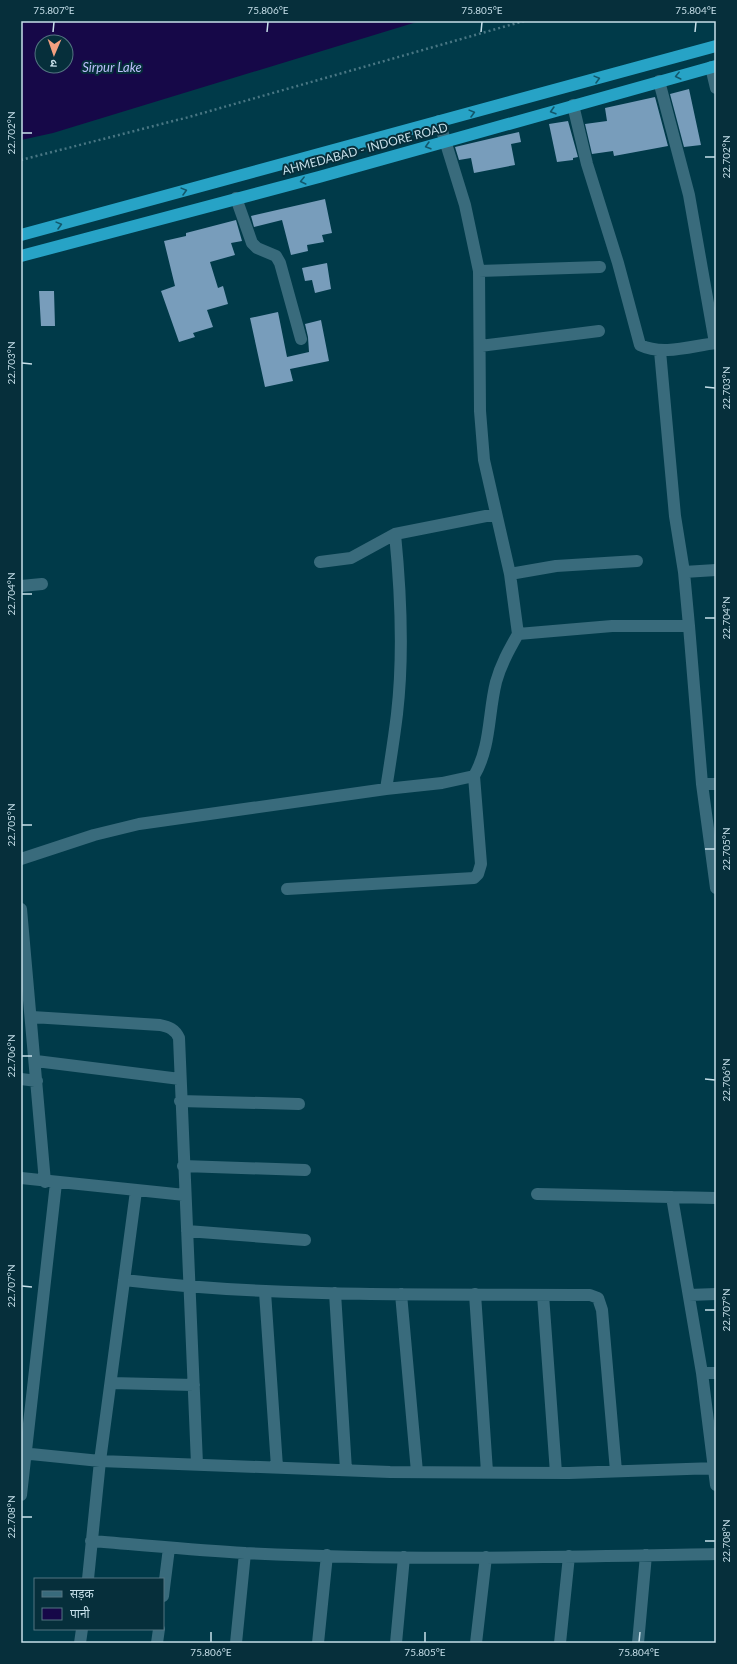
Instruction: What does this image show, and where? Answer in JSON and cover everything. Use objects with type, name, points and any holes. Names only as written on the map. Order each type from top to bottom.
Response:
[{"type":"highway","name":"AHMEDABAD - INDORE ROAD","points":[[21,235],[716,46]]},
{"type":"highway","name":"AHMEDABAD - INDORE ROAD","points":[[21,256],[445,141],[713,66]]},
{"type":"street","points":[[713,66],[716,88]]},
{"type":"street","points":[[573,105],[587,164],[618,263],[640,345],[649,349],[660,351],[716,343],[689,195],[678,147],[659,81]]},
{"type":"street","points":[[287,890],[474,878],[478,874],[481,864],[474,776],[482,763],[486,749],[496,682],[504,658],[518,634],[510,574],[484,460],[480,411],[479,271],[465,205],[439,121]]},
{"type":"street","points":[[236,198],[252,243],[256,248],[276,256],[280,263],[301,339]]},
{"type":"street","points":[[479,271],[600,267]]},
{"type":"street","points":[[480,346],[599,331]]},
{"type":"street","points":[[660,351],[675,516],[684,572],[702,784],[716,888]]},
{"type":"street","points":[[320,562],[351,558],[395,534],[496,514]]},
{"type":"street","points":[[386,789],[397,713],[401,647],[400,593],[395,534]]},
{"type":"street","points":[[510,574],[556,566],[637,561]]},
{"type":"street","points":[[684,572],[716,570]]},
{"type":"street","points":[[21,586],[42,584]]},
{"type":"street","points":[[518,634],[612,626],[688,626]]},
{"type":"street","points":[[21,859],[94,834],[139,824],[386,789],[442,783],[474,776]]},
{"type":"street","points":[[702,784],[716,784]]},
{"type":"street","points":[[21,910],[37,1081],[51,1182],[21,1495]]},
{"type":"street","points":[[32,1017],[145,1023],[170,1028],[176,1032],[179,1038],[180,1100],[190,1288],[197,1464]]},
{"type":"street","points":[[36,1061],[180,1079]]},
{"type":"street","points":[[21,1079],[37,1081]]},
{"type":"street","points":[[180,1100],[299,1104]]},
{"type":"street","points":[[183,1166],[305,1170]]},
{"type":"street","points":[[21,1178],[185,1195]]},
{"type":"street","points":[[88,1578],[100,1461],[136,1191]]},
{"type":"street","points":[[537,1194],[716,1198]]},
{"type":"street","points":[[672,1197],[702,1373],[716,1485]]},
{"type":"street","points":[[187,1231],[305,1240]]},
{"type":"street","points":[[124,1280],[190,1288],[265,1292],[543,1295],[590,1296],[598,1298],[602,1310],[616,1471]]},
{"type":"street","points":[[265,1292],[277,1467]]},
{"type":"street","points":[[335,1293],[346,1470]]},
{"type":"street","points":[[401,1294],[417,1472]]},
{"type":"street","points":[[475,1294],[487,1472]]},
{"type":"street","points":[[689,1295],[716,1294]]},
{"type":"street","points":[[543,1295],[556,1473]]},
{"type":"street","points":[[702,1373],[716,1373]]},
{"type":"street","points":[[110,1383],[194,1385]]},
{"type":"street","points":[[24,1453],[100,1461],[417,1472],[556,1473],[715,1468]]},
{"type":"street","points":[[92,1541],[245,1553],[404,1557],[716,1554]]},
{"type":"street","points":[[164,1588],[169,1548]]},
{"type":"street","points":[[236,1643],[245,1553]]},
{"type":"street","points":[[318,1643],[327,1555]]},
{"type":"street","points":[[638,1643],[646,1555]]},
{"type":"street","points":[[560,1643],[569,1556]]},
{"type":"street","points":[[396,1643],[404,1557]]},
{"type":"street","points":[[476,1643],[486,1557]]},
{"type":"street","points":[[80,1643],[82,1630]]},
{"type":"street","points":[[157,1643],[159,1630]]},
{"type":"path","points":[[21,160],[189,117],[524,21]]},
{"type":"water","name":"Sirpur Lake","points":[[21,21],[420,21],[53,133],[21,140]]},
{"type":"building","points":[[689,89],[701,145],[684,147],[670,94]]},
{"type":"building","points":[[655,97],[668,146],[614,156],[613,151],[592,154],[585,124],[607,121],[605,108]]},
{"type":"building","points":[[568,121],[578,157],[573,158],[573,160],[557,162],[549,124]]},
{"type":"building","points":[[519,132],[521,142],[511,144],[515,165],[474,173],[471,158],[459,160],[455,147]]},
{"type":"building","points":[[325,199],[332,233],[322,235],[324,242],[307,245],[308,251],[291,255],[282,220],[254,227],[251,216]]},
{"type":"building","points":[[236,220],[242,241],[231,243],[235,255],[210,262],[218,288],[223,286],[228,304],[207,310],[213,327],[193,333],[195,337],[179,342],[161,291],[175,286],[164,241],[186,236],[186,233]]},
{"type":"building","points":[[327,263],[331,289],[315,293],[312,280],[305,281],[302,268]]},
{"type":"building","points":[[39,291],[54,291],[55,326],[41,326]]},
{"type":"building","points":[[278,312],[287,357],[309,352],[305,324],[321,320],[329,361],[290,369],[293,381],[265,387],[250,318]]}]
